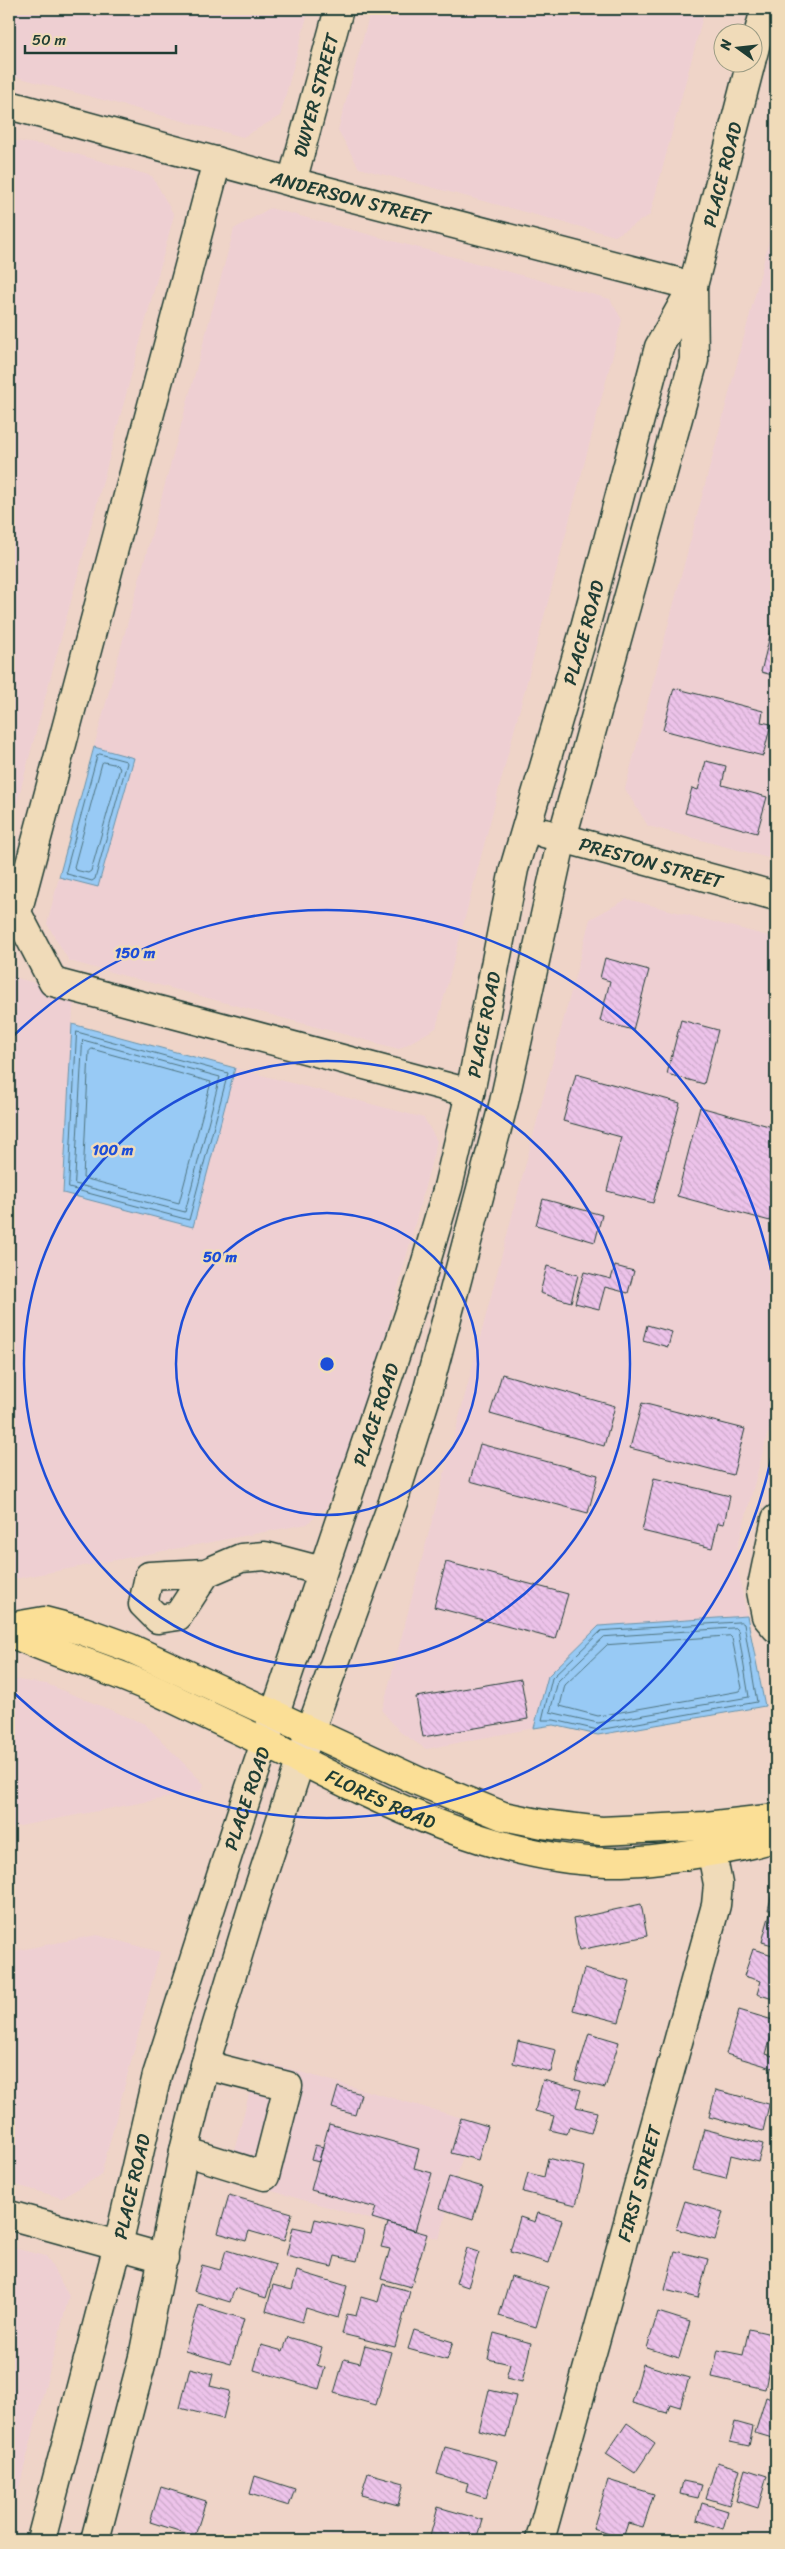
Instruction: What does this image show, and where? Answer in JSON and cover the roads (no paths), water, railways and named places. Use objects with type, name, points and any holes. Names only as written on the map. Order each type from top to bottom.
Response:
[{"type":"main road","name":"FLORES ROAD","points":[[9,1627],[44,1621],[83,1631],[138,1652],[420,1782],[503,1816],[543,1824],[601,1831],[709,1839],[776,1837]]},
{"type":"main road","name":"FLORES ROAD","points":[[9,1632],[41,1648],[110,1670],[265,1742],[300,1761],[425,1818],[512,1848],[606,1862],[656,1861],[709,1839],[776,1818]]},
{"type":"street","name":"DWYER STREET","points":[[292,182],[340,9]]},
{"type":"street","points":[[762,22],[765,9]]},
{"type":"street","name":"PLACE ROAD","points":[[41,2540],[118,2245],[157,2075],[274,1714],[408,1321],[448,1187],[470,1093],[512,878],[583,635],[660,347],[693,286],[748,72]]},
{"type":"street","name":"ANDERSON STREET","points":[[9,105],[292,182],[693,286]]},
{"type":"street","points":[[216,161],[17,914],[53,982],[470,1093]]},
{"type":"street","name":"PLACE ROAD","points":[[95,2540],[143,2357],[184,2151],[206,2065],[254,1902],[300,1761],[393,1502],[426,1398],[504,1102],[562,838],[694,360],[693,286]]},
{"type":"street","name":"PRESTON STREET","points":[[526,828],[776,896]]},
{"type":"street","points":[[776,1519],[761,1591],[766,1616],[776,1628]]},
{"type":"street","points":[[206,1573],[241,1558],[265,1556],[322,1571]]},
{"type":"street","name":"FIRST STREET","points":[[540,2540],[716,1905],[718,1884],[709,1839]]},
{"type":"street","points":[[184,2151],[264,2176],[288,2086],[206,2065]]},
{"type":"street","points":[[9,2215],[164,2258]]},
{"type":"water","points":[[94,747],[134,758],[98,887],[59,877]]},
{"type":"water","points":[[72,1024],[235,1068],[193,1227],[63,1193]]},
{"type":"water","points":[[747,1616],[765,1706],[598,1735],[553,1725],[534,1728],[548,1676],[599,1626]]}]
